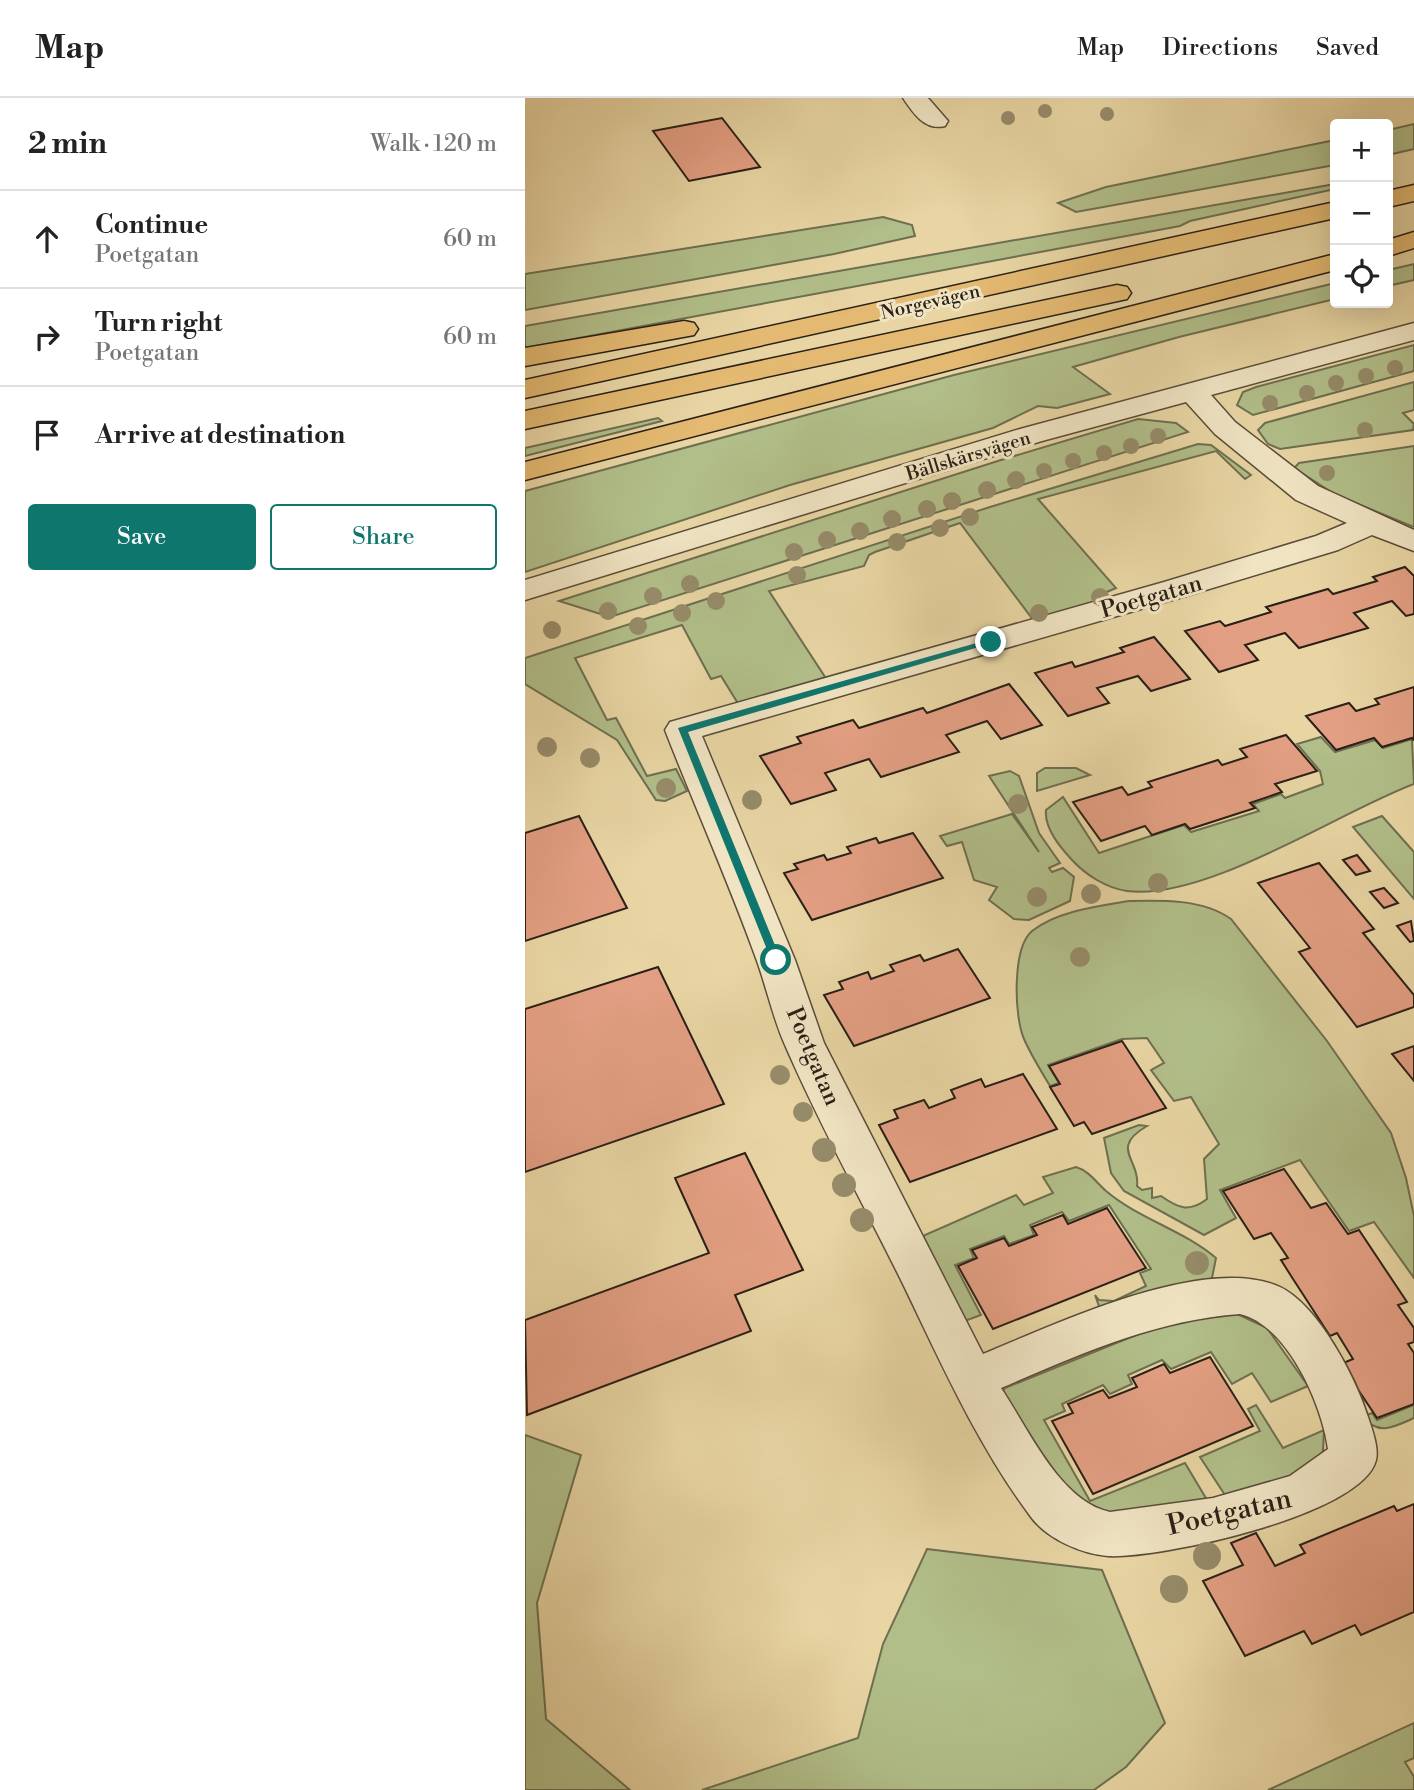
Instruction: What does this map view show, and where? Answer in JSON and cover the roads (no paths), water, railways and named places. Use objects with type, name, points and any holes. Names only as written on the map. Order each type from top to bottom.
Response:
[{"type":"highway","points":[[1393,198],[1414,193]]},
{"type":"highway","name":"Norgevägen","points":[[525,389],[1330,211]]},
{"type":"highway","points":[[1393,237],[1414,232]]},
{"type":"highway","points":[[525,357],[1224,235]]},
{"type":"highway","points":[[1393,246],[1414,240]]},
{"type":"highway","name":"Norgevägen","points":[[525,420],[913,335],[1330,249]]},
{"type":"highway","points":[[525,471],[1330,263]]},
{"type":"street","points":[[915,98],[936,121]]},
{"type":"street","name":"Bällskärsvägen","points":[[525,590],[1031,435],[1414,331]]},
{"type":"street","points":[[1191,390],[1225,428],[1307,493],[1414,542]]},
{"type":"street","name":"Poetgatan","points":[[972,1378],[1164,1306],[1223,1294],[1264,1300],[1302,1332],[1346,1413],[1353,1458],[1303,1494],[1213,1520],[1110,1534],[1084,1529],[1051,1506],[972,1378],[804,1043],[776,960],[682,730],[1175,589],[1327,543],[1372,523]]}]
